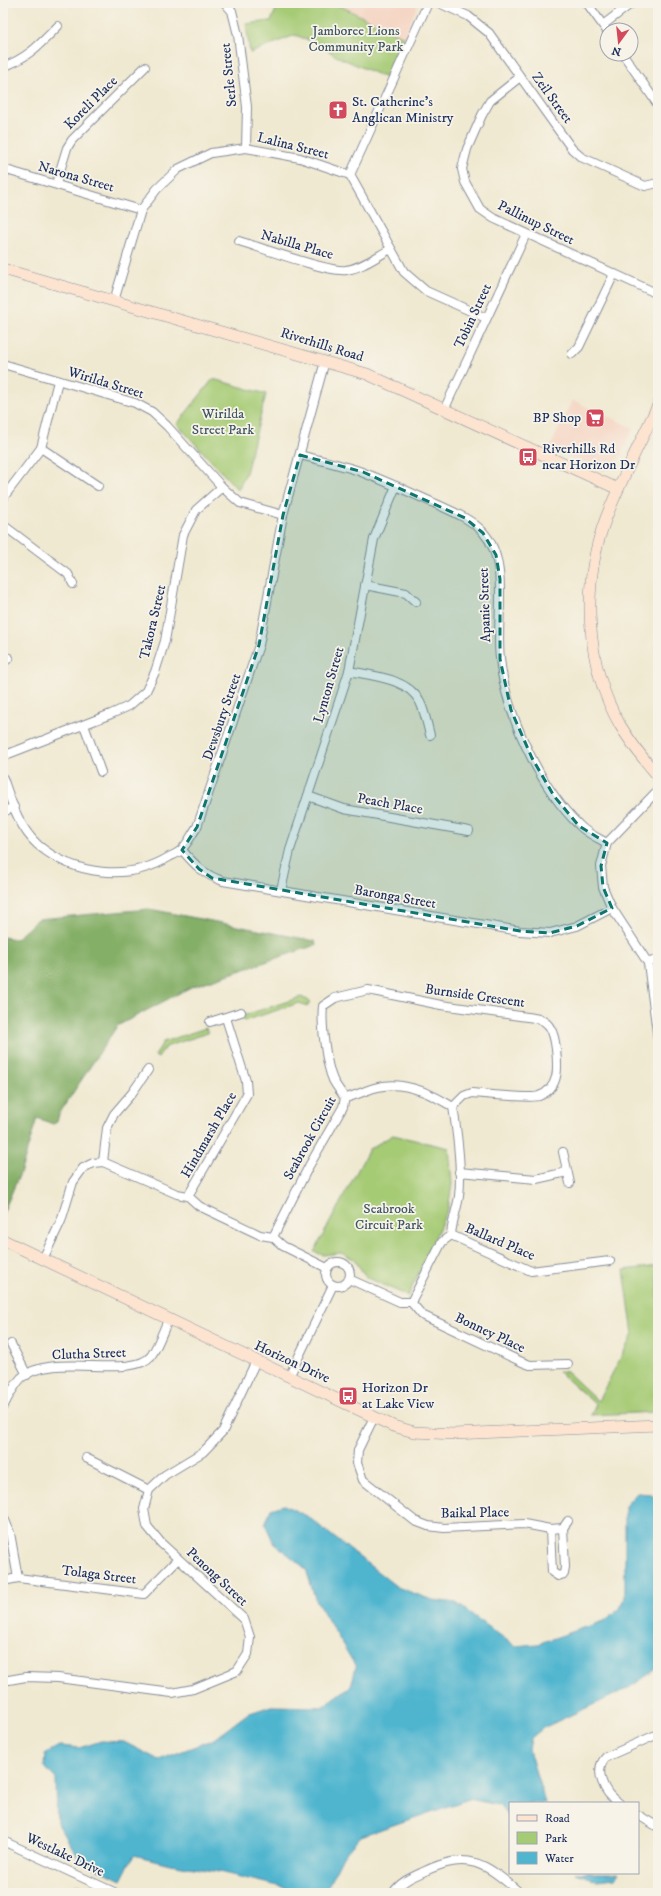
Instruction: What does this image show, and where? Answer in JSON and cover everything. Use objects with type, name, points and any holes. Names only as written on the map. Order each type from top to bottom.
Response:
[{"type":"street","name":"Serle Street","points":[[225,3],[232,11],[238,35],[247,107],[246,148]]},
{"type":"street","points":[[428,3],[350,175],[404,272],[426,291],[486,318]]},
{"type":"street","name":"Zeil Street","points":[[439,3],[468,16],[489,33],[572,149],[581,157],[645,186],[658,183]]},
{"type":"street","points":[[587,3],[601,22]]},
{"type":"street","points":[[611,22],[632,3]]},
{"type":"street","points":[[3,67],[20,60],[30,53],[58,26]]},
{"type":"street","points":[[628,62],[658,105]]},
{"type":"street","name":"Koreli Place","points":[[56,184],[67,148],[72,140],[145,67]]},
{"type":"street","name":"Pallinup Street","points":[[520,76],[490,101],[482,115],[467,150],[462,169],[465,182],[480,209],[493,218],[526,234],[658,294]]},
{"type":"street","name":"Lalina Street","points":[[114,301],[141,210],[157,190],[178,170],[211,153],[246,148],[300,158],[350,175]]},
{"type":"street","name":"Narona Street","points":[[3,169],[141,210]]},
{"type":"street","name":"Tobin Street","points":[[444,410],[526,234]]},
{"type":"street","name":"Nabilla Place","points":[[239,241],[329,269],[346,271],[391,249]]},
{"type":"street","name":"Riverhills Road","points":[[3,269],[367,374],[618,489]]},
{"type":"street","points":[[572,354],[579,347],[614,274]]},
{"type":"street","name":"Dewsbury Street","points":[[3,778],[23,827],[37,844],[60,860],[84,870],[110,872],[138,870],[160,862],[182,850],[197,826],[260,645],[283,515],[325,362]]},
{"type":"street","name":"Wirilda Street","points":[[3,364],[58,382],[135,403],[152,412],[167,426],[222,487],[240,503],[283,515]]},
{"type":"street","points":[[3,498],[41,448],[58,382]]},
{"type":"street","points":[[658,405],[618,489],[606,519],[593,566],[590,592],[592,634],[600,675],[620,724],[638,752],[658,776]]},
{"type":"street","points":[[41,448],[98,486]]},
{"type":"street","name":"Apanie Street","points":[[300,455],[363,472],[396,486],[465,518],[483,533],[496,555],[500,579],[500,659],[511,710],[532,758],[554,796],[579,826],[607,843]]},
{"type":"street","name":"Lynton Street","points":[[281,890],[290,850],[349,671],[374,539],[396,486]]},
{"type":"street","name":"Takora Street","points":[[3,756],[129,706],[146,691],[155,672],[165,641],[183,536],[196,510],[222,487]]},
{"type":"street","points":[[3,525],[68,574],[73,584]]},
{"type":"street","points":[[365,585],[406,593],[416,602]]},
{"type":"street","points":[[349,671],[397,682],[410,688],[420,702],[430,734]]},
{"type":"street","points":[[84,725],[101,772]]},
{"type":"street","points":[[658,790],[607,843],[601,866],[603,887],[612,908],[648,963],[658,1040]]},
{"type":"street","name":"Peach Place","points":[[308,796],[344,810],[469,831]]},
{"type":"street","points":[[3,812],[14,807]]},
{"type":"street","name":"Baronga Street","points":[[182,850],[199,869],[212,878],[520,931],[550,933],[577,926],[612,908]]},
{"type":"street","points":[[648,963],[658,959]]},
{"type":"street","name":"Burnside Crescent","points":[[345,1098],[330,1072],[322,1018],[323,1006],[335,998],[368,990],[441,1005],[533,1018],[548,1025],[554,1035],[558,1069],[556,1081],[548,1093],[537,1098],[472,1093],[464,1096],[453,1107]]},
{"type":"street","points":[[210,1022],[241,1012]]},
{"type":"street","name":"Hindmarsh Place","points":[[188,1196],[247,1094],[246,1081],[226,1018]]},
{"type":"street","points":[[103,1162],[107,1128],[114,1114],[132,1093],[148,1070]]},
{"type":"street","name":"Seabrook Circuit","points":[[273,1237],[309,1166],[343,1107],[345,1098],[375,1087],[397,1085],[421,1090],[453,1107]]},
{"type":"street","points":[[349,1279],[400,1302],[411,1302],[442,1242],[451,1235],[452,1223],[459,1196],[459,1172],[453,1107]]},
{"type":"street","points":[[563,1152],[570,1183]]},
{"type":"street","points":[[43,1259],[61,1221],[73,1182],[83,1168],[93,1163],[103,1162],[177,1194],[188,1196],[198,1206],[260,1235],[273,1237],[283,1246],[316,1264],[327,1268]]},
{"type":"street","points":[[459,1172],[536,1179],[567,1172]]},
{"type":"street","name":"Ballard Place","points":[[451,1235],[531,1271],[610,1261]]},
{"type":"street","name":"Horizon Drive","points":[[3,1240],[168,1320],[403,1430],[432,1434],[658,1425]]},
{"type":"street","points":[[334,1262],[343,1263],[349,1270],[349,1279],[344,1284],[333,1285],[326,1278],[327,1268],[334,1262]]},
{"type":"street","points":[[288,1377],[333,1285]]},
{"type":"street","name":"Bonney Place","points":[[411,1302],[422,1315],[522,1362],[530,1365],[568,1364]]},
{"type":"street","name":"Clutha Street","points":[[3,1406],[22,1378],[52,1366],[133,1365],[150,1356],[168,1320]]},
{"type":"street","points":[[11,1344],[27,1375]]},
{"type":"street","points":[[86,1458],[149,1490],[165,1475],[203,1452],[216,1440],[223,1431],[256,1361]]},
{"type":"street","name":"Baikal Place","points":[[374,1417],[358,1450],[357,1464],[363,1480],[415,1521],[428,1526],[444,1528],[524,1524],[550,1529],[566,1524],[564,1574],[558,1576],[552,1572],[550,1529]]},
{"type":"street","name":"Penong Street","points":[[3,1681],[26,1678],[58,1678],[172,1693],[193,1689],[237,1671],[248,1654],[250,1637],[244,1619],[161,1543],[146,1526],[144,1509],[149,1490]]},
{"type":"street","points":[[3,1515],[10,1533],[18,1578]]},
{"type":"street","name":"Tolaga Street","points":[[3,1581],[18,1578],[144,1594],[178,1558]]},
{"type":"street","points":[[618,1802],[608,1795],[600,1771],[601,1762],[606,1756],[658,1734]]},
{"type":"street","points":[[639,1816],[658,1827]]},
{"type":"street","name":"Westlake Drive","points":[[3,1841],[116,1893]]},
{"type":"street","points":[[393,1893],[402,1884],[417,1875],[443,1863],[460,1860],[481,1864],[490,1868],[520,1893]]},
{"type":"highlighted area","points":[[300,455],[363,472],[465,518],[483,533],[496,555],[500,579],[500,659],[511,710],[532,758],[554,796],[579,826],[607,843],[601,866],[603,887],[612,908],[577,926],[550,933],[520,931],[212,878],[199,869],[182,850],[197,827],[259,645],[283,515]]},
{"type":"shaded area","points":[[334,3],[419,3],[404,37]]},
{"type":"shaded area","points":[[572,400],[633,428],[619,458],[611,467],[604,471],[598,470],[550,448]]},
{"type":"green space","name":"Jamboree Lions Community Park","points":[[279,3],[334,3],[404,37],[386,78],[336,56],[319,44],[295,35],[250,53],[246,24],[271,21]]},
{"type":"green space","name":"Wirilda Street Park","points":[[213,379],[266,394],[246,473],[238,490],[177,424]]},
{"type":"green space","points":[[149,909],[315,941],[316,945],[191,987],[117,1026],[59,1114],[57,1122],[53,1124],[37,1118],[21,1171],[3,1213],[3,937],[16,939],[38,919]]},
{"type":"green space","points":[[301,997],[310,1001],[308,1006],[299,1003],[244,1021],[242,1016]]},
{"type":"green space","points":[[206,1028],[208,1033],[165,1047],[158,1058],[155,1056],[163,1042]]},
{"type":"green space","name":"Seabrook Circuit Park","points":[[393,1135],[449,1148],[452,1184],[448,1209],[408,1296],[366,1277],[354,1259],[341,1253],[323,1255],[314,1252],[369,1149]]},
{"type":"green space","points":[[658,1266],[658,1412],[591,1415],[596,1405],[558,1371],[567,1372],[598,1401],[633,1334],[624,1270]]},
{"type":"green space","points":[[77,1884],[96,1893],[74,1893]]},
{"type":"water","points":[[637,1493],[652,1494],[658,1502],[658,1668],[627,1689],[543,1728],[531,1738],[529,1750],[545,1802],[509,1802],[509,1818],[499,1805],[469,1799],[361,1836],[343,1856],[327,1888],[320,1893],[308,1893],[219,1872],[170,1864],[134,1855],[121,1880],[80,1860],[57,1822],[56,1779],[44,1766],[45,1754],[59,1746],[80,1748],[101,1741],[124,1742],[159,1760],[214,1739],[247,1714],[271,1706],[322,1707],[351,1686],[356,1667],[315,1598],[306,1569],[274,1543],[265,1524],[271,1509],[284,1505],[307,1516],[397,1587],[432,1600],[456,1603],[515,1646],[537,1644],[604,1621],[618,1610],[625,1597],[625,1506]]},
{"type":"water","points":[[578,1874],[618,1874],[615,1878],[597,1880]]},
{"type":"place","name":"St. Catherine's Anglican Ministry","points":[[338,110]]},
{"type":"place","name":"BP Shop","points":[[595,418]]},
{"type":"place","name":"Riverhills Rd near Horizon Dr","points":[[528,457]]},
{"type":"place","name":"Horizon Dr at Lake View","points":[[348,1396]]}]
